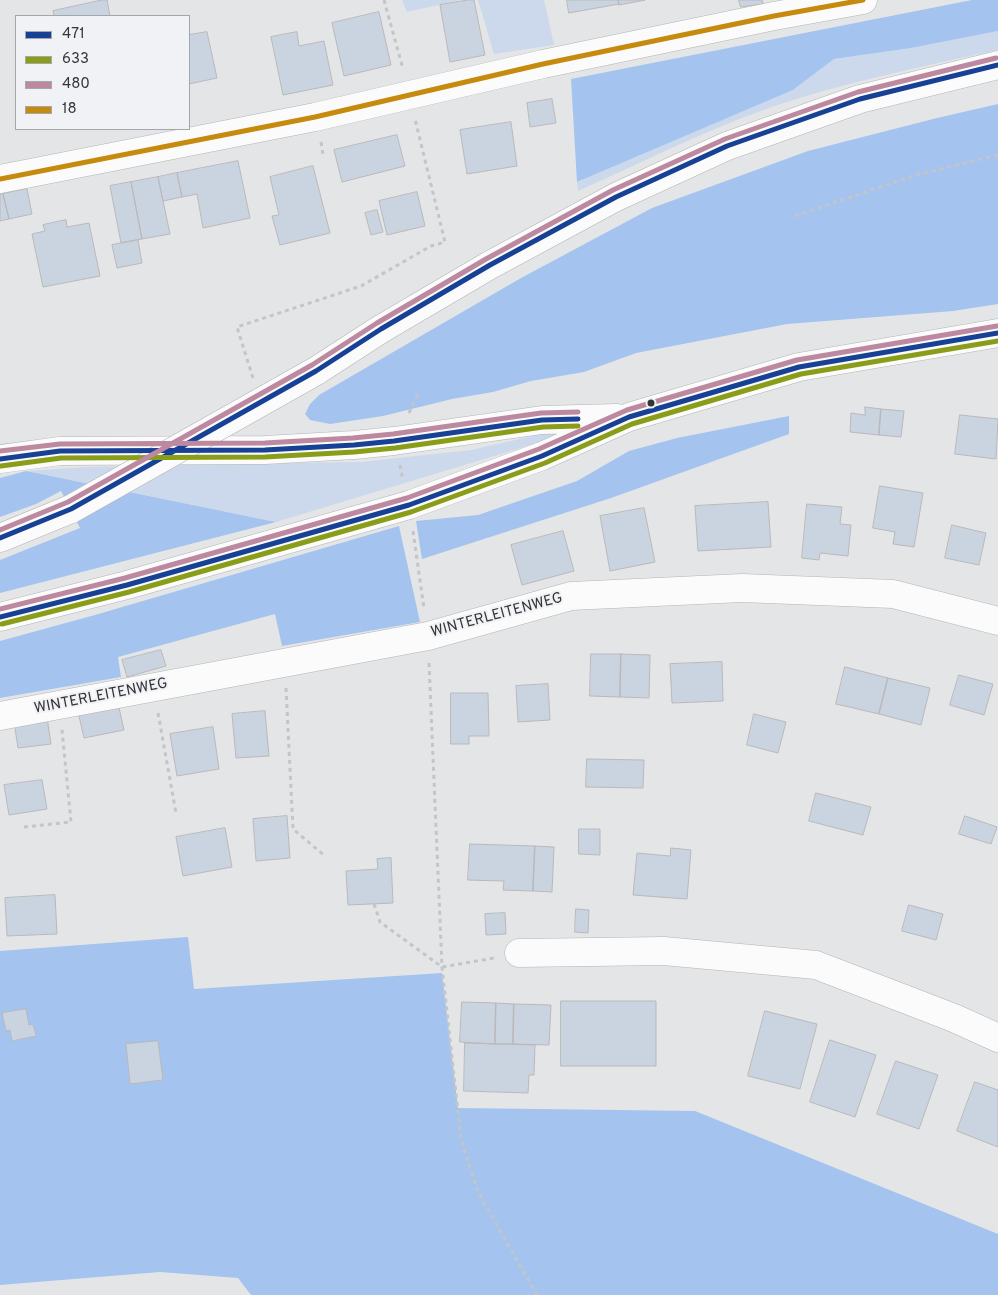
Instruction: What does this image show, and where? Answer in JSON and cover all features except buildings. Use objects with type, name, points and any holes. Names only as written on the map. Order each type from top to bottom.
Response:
[{"type":"main road","points":[[0,178],[315,117],[543,64],[863,0]]},
{"type":"main road","points":[[0,538],[71,509],[316,371],[381,329],[499,261],[616,197],[718,150],[860,99],[998,65]]},
{"type":"main road","points":[[0,617],[127,585],[409,505],[542,456],[629,417],[799,367],[998,333]]},
{"type":"main road","points":[[0,459],[60,451],[264,450],[354,445],[542,420],[629,417]]},
{"type":"main road","name":"WINTERLEITENWEG","points":[[0,716],[428,636],[571,596],[742,588],[893,594],[998,621]]},
{"type":"main road","points":[[519,953],[664,951],[816,965],[954,1018],[998,1038]]},
{"type":"path","points":[[254,381],[237,327],[361,286],[431,246],[445,242],[384,0]]},
{"type":"path","points":[[795,216],[916,175],[998,155]]},
{"type":"path","points":[[409,505],[428,636],[442,967],[461,1139],[478,1192],[537,1295]]},
{"type":"path","points":[[284,663],[293,829],[325,856]]},
{"type":"path","points":[[153,687],[176,813]]},
{"type":"path","points":[[24,827],[71,822],[59,706]]},
{"type":"path","points":[[374,904],[380,922],[442,967],[519,953]]},
{"type":"shaded area","points":[[402,0],[460,0],[407,12]]},
{"type":"shaded area","points":[[478,0],[544,0],[554,45],[494,54]]},
{"type":"shaded area","points":[[972,0],[998,0],[998,31],[911,48],[834,59],[793,90],[577,182],[571,79]]},
{"type":"shaded area","points":[[998,31],[998,50],[876,77],[774,106],[689,140],[578,191],[577,182],[793,90],[834,59],[911,48]]},
{"type":"shaded area","points":[[998,104],[998,304],[953,311],[787,324],[636,353],[584,372],[531,381],[493,392],[452,399],[383,416],[330,424],[310,420],[305,414],[310,404],[319,395],[521,278],[652,208],[808,151]]},
{"type":"shaded area","points":[[789,416],[789,434],[611,498],[422,559],[416,521],[478,515],[577,481],[629,451],[677,438]]},
{"type":"shaded area","points":[[577,426],[580,430],[276,522],[26,471],[88,467],[361,462],[471,450]]},
{"type":"shaded area","points":[[26,471],[276,522],[0,593],[0,560],[80,528],[61,491],[36,504],[0,517],[0,478]]},
{"type":"shaded area","points":[[399,526],[420,622],[282,646],[275,614],[118,657],[121,677],[0,698],[0,641]]},
{"type":"shaded area","points":[[188,937],[194,989],[442,973],[458,1108],[695,1111],[998,1234],[998,1295],[251,1295],[238,1278],[160,1272],[0,1285],[0,951]]},
{"type":"transit line","name":"18","points":[[0,179],[315,117],[543,64],[774,16],[863,0]]},
{"type":"transit line","name":"480","points":[[0,530],[68,502],[312,365],[377,323],[486,259],[613,190],[725,139],[858,92],[996,58]]},
{"type":"transit line","name":"471","points":[[0,538],[71,509],[316,371],[381,329],[490,265],[616,197],[727,146],[860,99],[998,65]]},
{"type":"transit line","name":"480","points":[[0,609],[125,578],[407,498],[539,449],[627,410],[797,360],[997,326]]},
{"type":"transit line","name":"471","points":[[0,617],[127,585],[409,505],[542,456],[629,417],[799,367],[998,333]]},
{"type":"transit line","name":"633","points":[[2,624],[129,592],[411,512],[545,463],[632,424],[801,374],[998,341]]},
{"type":"transit line","name":"480","points":[[0,451],[60,444],[265,443],[353,438],[541,413],[578,412]]},
{"type":"transit line","name":"471","points":[[0,459],[60,451],[265,450],[354,445],[542,420],[578,419]]},
{"type":"transit line","name":"633","points":[[1,466],[61,458],[265,457],[354,452],[543,427],[578,426]]}]
